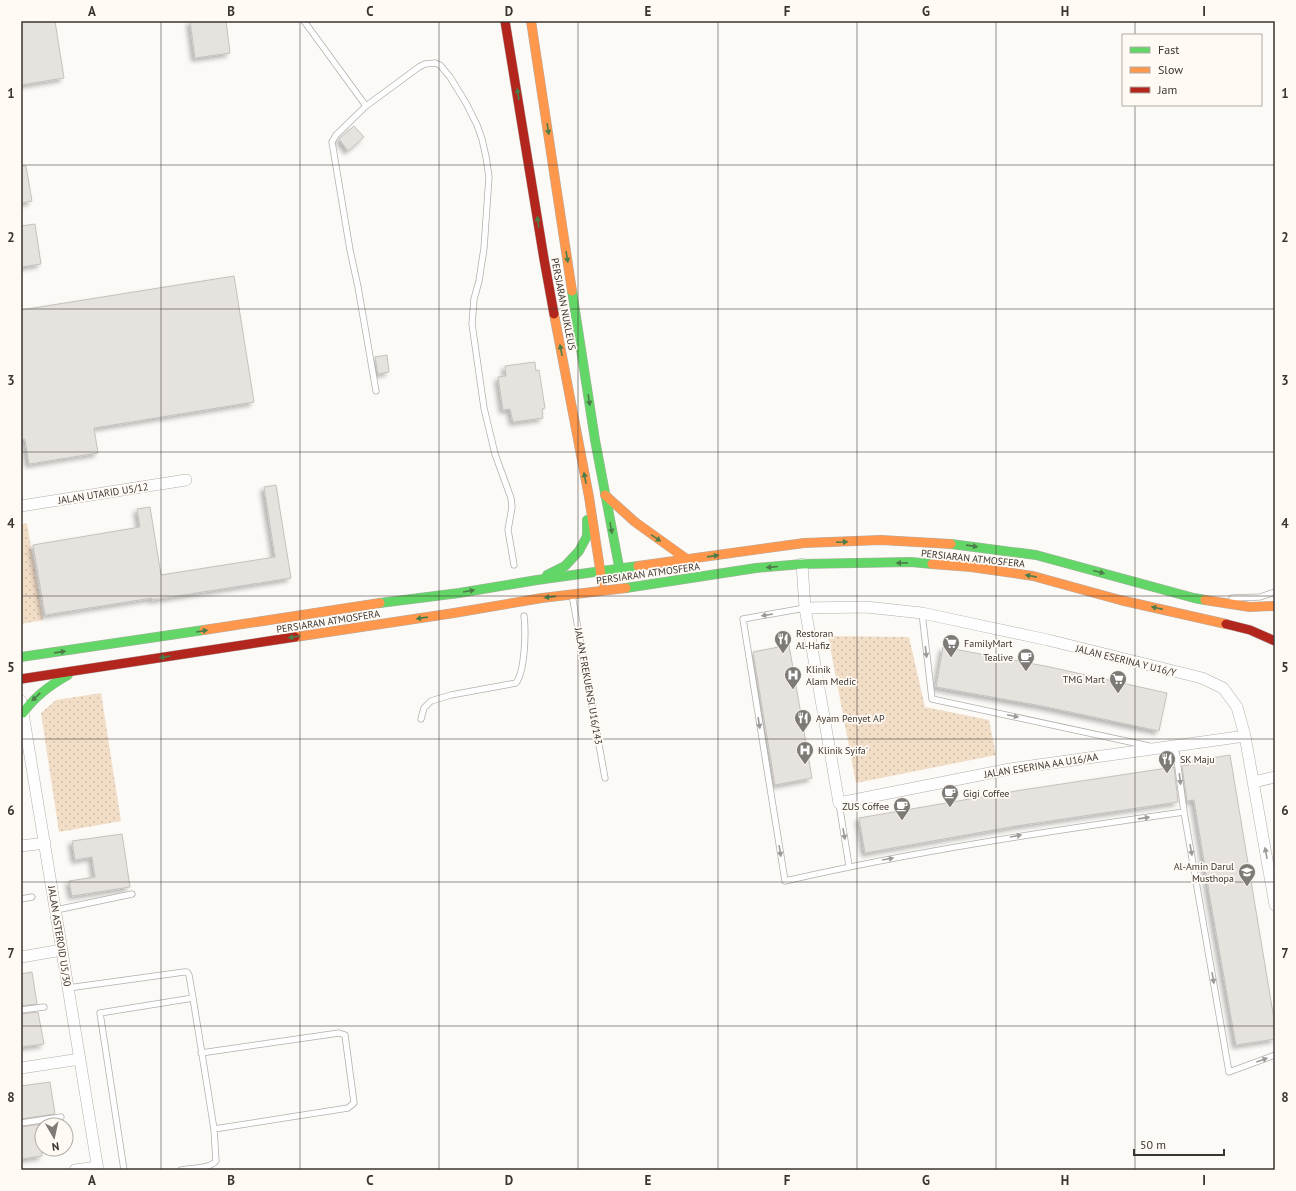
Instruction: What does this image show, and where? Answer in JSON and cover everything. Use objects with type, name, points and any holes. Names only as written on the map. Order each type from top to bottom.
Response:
[{"type":"street","name":"PERSIARAN NUKLEUS","points":[[505,21],[544,260],[589,497],[603,591]]},
{"type":"street","name":"PERSIARAN NUKLEUS","points":[[531,21],[595,440],[623,588]]},
{"type":"street","name":"JALAN UTARID U5/12","points":[[21,506],[186,480]]},
{"type":"street","points":[[605,495],[643,530],[688,560]]},
{"type":"street","points":[[537,580],[565,566],[579,551],[586,536],[589,497]]},
{"type":"street","name":"PERSIARAN ATMOSFERA","points":[[21,657],[619,568],[688,560],[804,543],[881,540],[945,543],[1036,555],[1194,598],[1250,607],[1275,606]]},
{"type":"street","name":"PERSIARAN ATMOSFERA","points":[[21,678],[454,613],[542,598],[603,591],[756,568],[802,564],[911,562],[971,567],[1033,576],[1120,600],[1250,630],[1275,641]]},
{"type":"street","points":[[802,564],[805,608],[839,803]]},
{"type":"street","name":"JALAN ESERINA Y U16/Y","points":[[805,608],[866,607],[922,613],[1048,640],[1202,678],[1223,688],[1237,707],[1245,736],[1275,905]]},
{"type":"street","points":[[1175,613],[1259,643],[1275,651]]},
{"type":"street","points":[[22,712],[35,696],[76,670]]},
{"type":"street","name":"JALAN ASTEROID U5/30","points":[[21,701],[97,1168]]},
{"type":"street","name":"JALAN ESERINA AA U16/AA","points":[[839,803],[1010,769],[1245,736]]},
{"type":"street","points":[[1254,782],[1275,777]]},
{"type":"street","points":[[21,846],[45,843]]},
{"type":"street","points":[[21,957],[62,950]]},
{"type":"street","points":[[21,1068],[80,1059]]},
{"type":"street","points":[[75,1170],[97,1168]]},
{"type":"lane","points":[[304,21],[366,106]]},
{"type":"lane","points":[[376,391],[332,142],[336,135],[366,106],[419,67],[425,64],[435,63],[440,65],[450,77],[466,103],[482,139],[486,157],[489,177],[482,265],[474,300],[472,324],[484,408],[495,454],[511,498],[512,507],[508,530],[514,565]]},
{"type":"lane","points":[[1194,598],[1260,597],[1275,592]]},
{"type":"lane","name":"JALAN FREKUENSI U16/143","points":[[572,594],[605,778]]},
{"type":"lane","points":[[805,608],[743,619],[785,881],[850,866],[1024,835],[1184,812]]},
{"type":"lane","points":[[922,613],[932,699],[1158,748]]},
{"type":"lane","points":[[420,719],[424,708],[431,701],[451,695],[516,683],[520,678],[526,632],[524,616]]},
{"type":"lane","points":[[1175,745],[1184,812],[1229,1072],[1275,1055]]},
{"type":"lane","points":[[839,803],[850,866]]},
{"type":"lane","points":[[56,910],[132,894]]},
{"type":"lane","points":[[21,899],[32,897]]},
{"type":"lane","points":[[68,988],[187,972],[193,998],[214,1129],[216,1161],[214,1164],[181,1170]]},
{"type":"lane","points":[[124,1170],[100,1013],[193,998]]},
{"type":"lane","points":[[21,1010],[44,1007]]},
{"type":"lane","points":[[201,1053],[339,1033],[345,1035],[354,1103],[348,1108],[214,1129]]},
{"type":"lane","points":[[21,1123],[61,1116]]},
{"type":"shaded area","points":[[27,523],[43,620],[21,624],[21,524]]},
{"type":"shaded area","points":[[828,636],[909,637],[925,707],[989,720],[996,755],[856,783]]},
{"type":"shaded area","points":[[101,693],[121,821],[59,832],[41,713],[56,700]]},
{"type":"building","points":[[21,21],[55,21],[64,78],[21,85]]},
{"type":"building","points":[[190,21],[226,21],[230,53],[195,58]]},
{"type":"building","points":[[354,126],[364,137],[348,151],[339,139]]},
{"type":"building","points":[[21,166],[26,166],[32,201],[21,203]]},
{"type":"building","points":[[35,224],[41,264],[21,267],[21,226]]},
{"type":"building","points":[[234,276],[254,402],[94,428],[98,453],[29,464],[25,439],[21,440],[21,310]]},
{"type":"building","points":[[387,355],[389,372],[378,374],[375,357]]},
{"type":"building","points":[[535,362],[536,371],[539,370],[545,408],[542,409],[543,418],[513,422],[510,409],[503,410],[498,377],[506,376],[505,366]]},
{"type":"building","points":[[276,485],[291,578],[45,615],[33,545],[140,527],[137,509],[150,507],[161,575],[275,557],[264,487]]},
{"type":"building","points":[[789,645],[812,778],[775,785],[753,652]]},
{"type":"building","points":[[943,647],[1050,667],[1167,693],[1159,731],[1042,706],[936,687]]},
{"type":"building","points":[[1230,755],[1275,1025],[1275,1039],[1236,1045],[1194,800],[1187,801],[1182,766],[1189,765],[1188,762]]},
{"type":"building","points":[[1174,767],[1178,802],[1016,826],[865,853],[859,818],[1022,790]]},
{"type":"building","points":[[122,834],[130,887],[72,896],[69,881],[95,877],[92,857],[75,860],[72,841]]},
{"type":"building","points":[[32,972],[37,1004],[21,1006],[21,974]]},
{"type":"building","points":[[38,1012],[44,1044],[21,1047],[21,1014]]},
{"type":"building","points":[[50,1082],[55,1114],[21,1119],[21,1086]]},
{"type":"building","points":[[34,1125],[35,1157],[21,1159],[21,1127]]},
{"type":"traffic: fast","points":[[572,291],[595,440],[621,577]]},
{"type":"traffic: fast","points":[[547,575],[565,566],[579,551],[587,536],[587,520]]},
{"type":"traffic: fast","points":[[951,544],[1036,555],[1205,600]]},
{"type":"traffic: fast","points":[[626,588],[756,568],[802,564],[911,562],[932,564]]},
{"type":"traffic: fast","points":[[380,603],[459,593],[537,580],[638,566]]},
{"type":"traffic: fast","points":[[21,657],[204,630]]},
{"type":"traffic: fast","points":[[21,711],[23,713],[43,691],[68,675]]},
{"type":"traffic: slow","points":[[531,21],[572,291]]},
{"type":"traffic: slow","points":[[554,314],[589,497],[602,582]]},
{"type":"traffic: slow","points":[[605,495],[635,522],[688,560]]},
{"type":"traffic: slow","points":[[638,566],[804,543],[881,540],[951,544]]},
{"type":"traffic: slow","points":[[932,564],[971,567],[1033,576],[1120,600],[1226,624]]},
{"type":"traffic: slow","points":[[295,637],[542,598],[626,588]]},
{"type":"traffic: slow","points":[[1205,600],[1250,607],[1275,606]]},
{"type":"traffic: slow","points":[[204,630],[380,603]]},
{"type":"traffic: jam","points":[[505,21],[554,314]]},
{"type":"traffic: jam","points":[[1226,624],[1250,630],[1275,641]]},
{"type":"traffic: jam","points":[[21,679],[295,637]]},
{"type":"place","name":"Restoran Al-Hafiz","points":[[783,654]]},
{"type":"place","name":"FamilyMart","points":[[951,658]]},
{"type":"place","name":"Tealive","points":[[1026,672]]},
{"type":"place","name":"Klinik Alam Medic","points":[[793,690]]},
{"type":"place","name":"TMG Mart","points":[[1118,694]]},
{"type":"place","name":"Ayam Penyet AP","points":[[803,733]]},
{"type":"place","name":"Klinik Syifa'","points":[[805,765]]},
{"type":"place","name":"SK Maju","points":[[1167,774]]},
{"type":"place","name":"Gigi Coffee","points":[[950,808]]},
{"type":"place","name":"ZUS Coffee","points":[[902,821]]},
{"type":"place","name":"Al-Amin Darul Musthopa","points":[[1247,887]]}]
